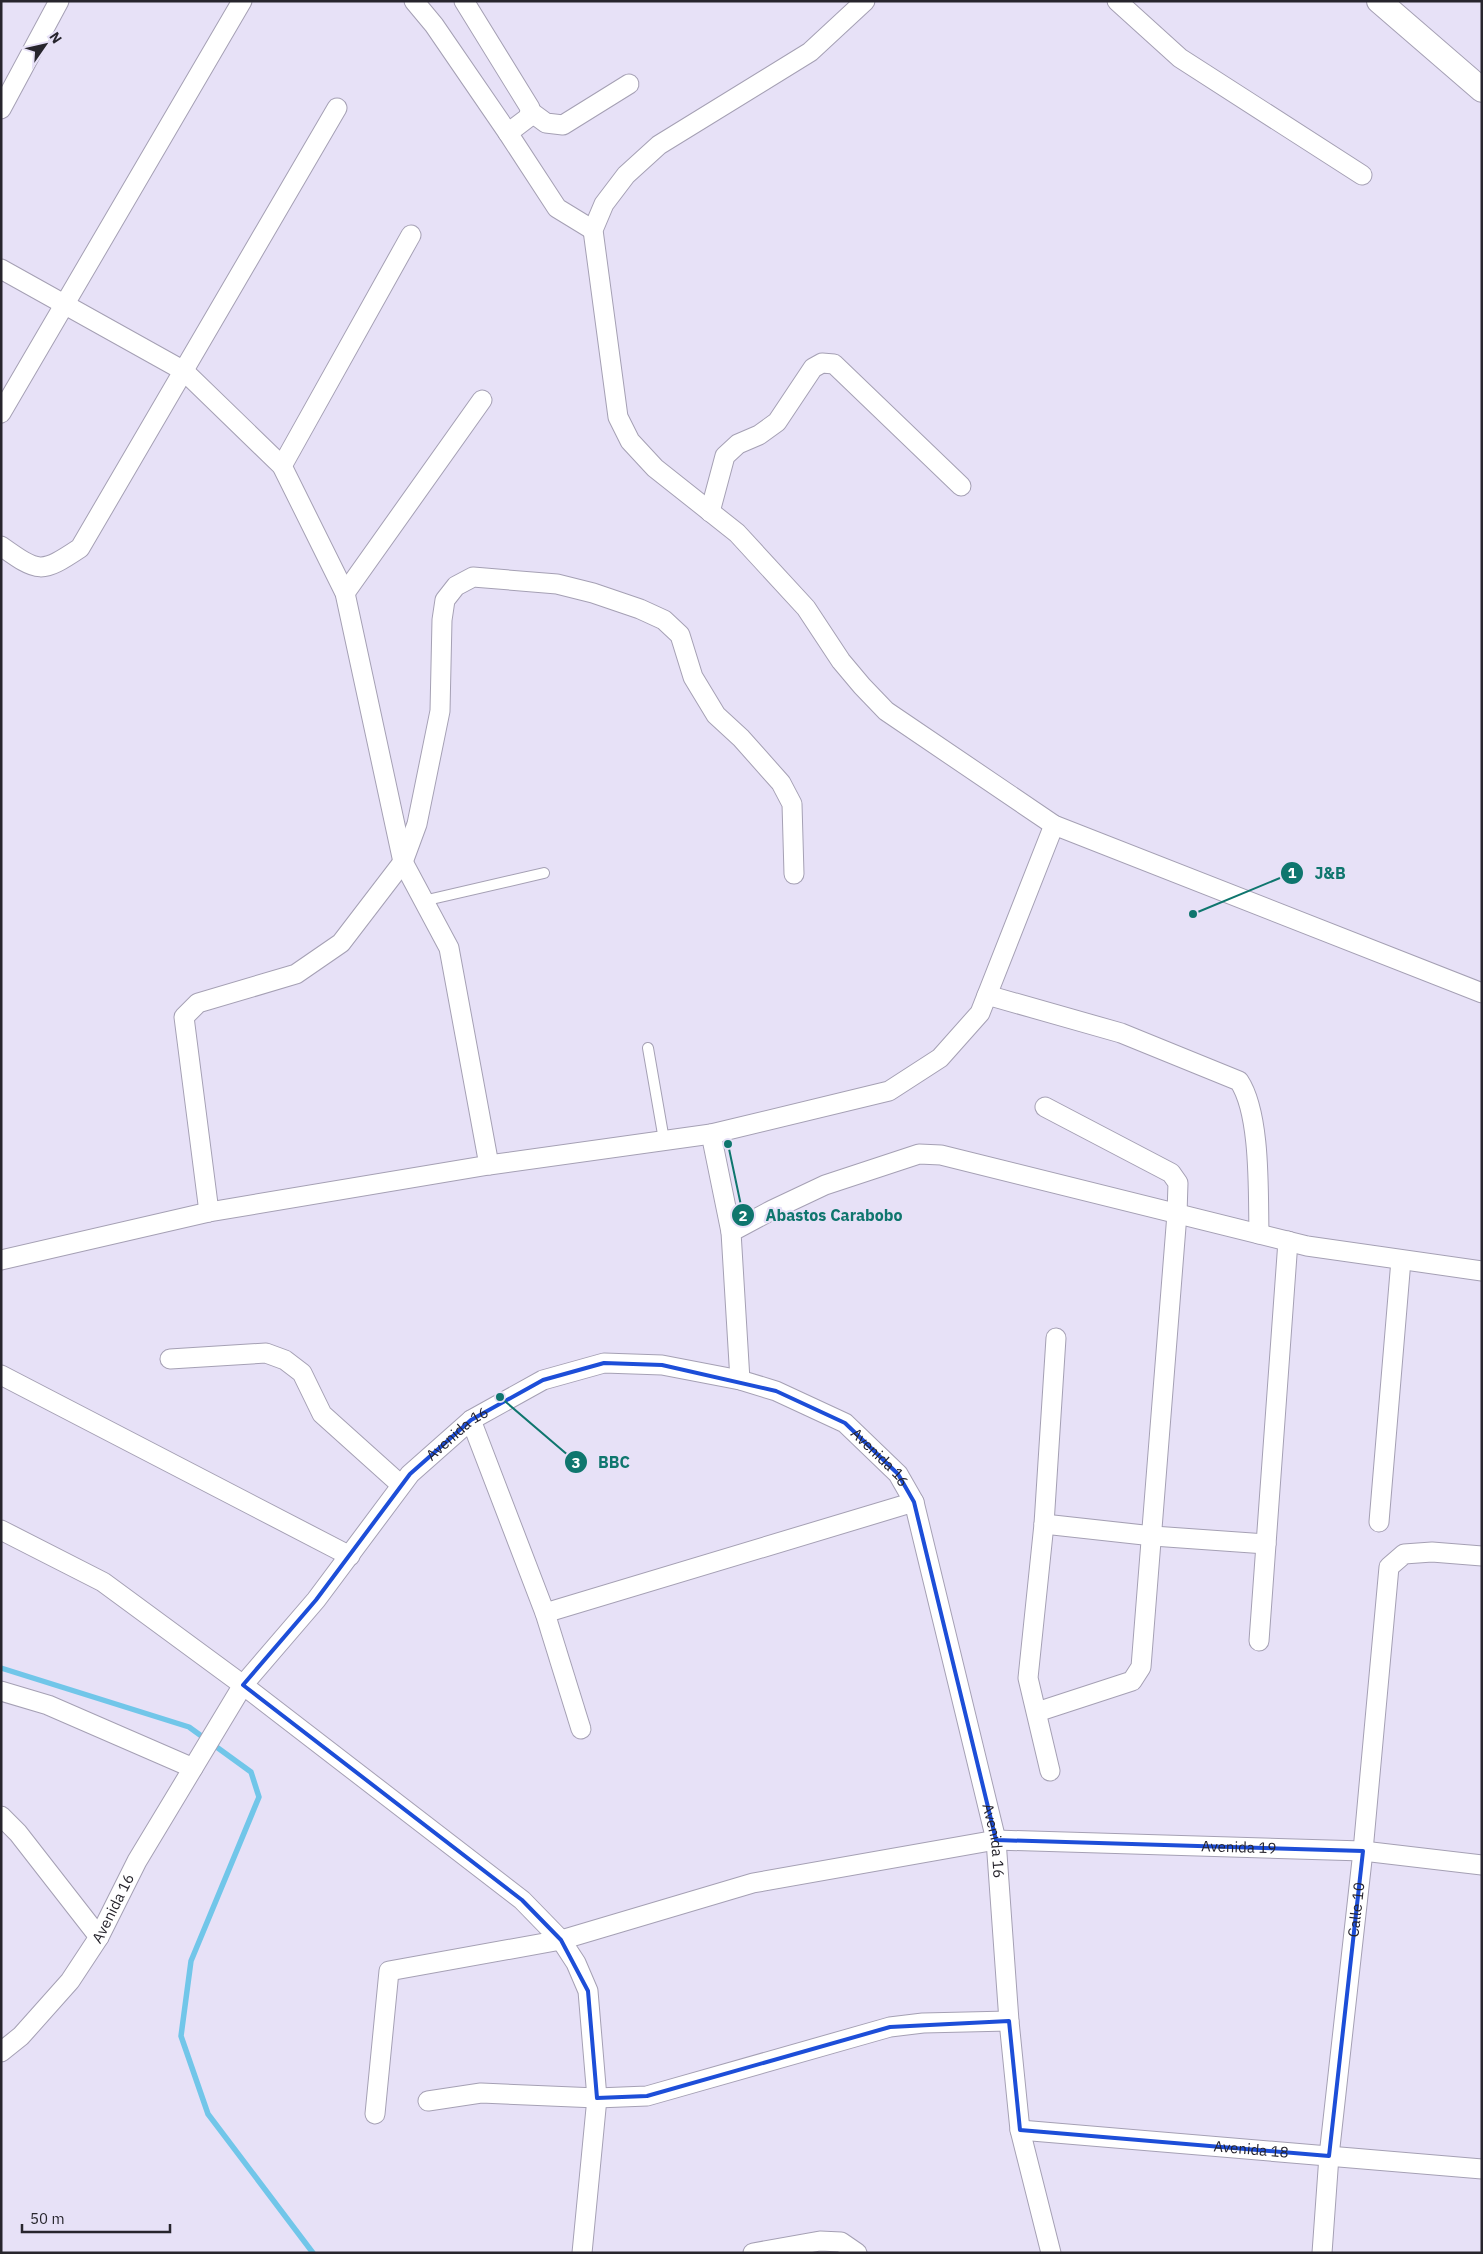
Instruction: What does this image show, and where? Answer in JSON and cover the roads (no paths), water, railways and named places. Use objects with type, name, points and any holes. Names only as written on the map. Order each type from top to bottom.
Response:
[{"type":"street","points":[[1,109],[59,1]]},
{"type":"street","points":[[1,413],[242,1]]},
{"type":"street","points":[[414,1],[434,25],[557,208],[593,230]]},
{"type":"street","points":[[464,1],[531,112],[546,123],[563,125],[629,84]]},
{"type":"street","points":[[864,1],[810,52],[660,145],[626,175],[604,204],[593,230],[618,417],[630,441],[654,468],[737,533],[806,608],[841,661],[886,711],[1054,825],[1482,994]]},
{"type":"street","points":[[1117,1],[1180,58],[1362,175]]},
{"type":"street","points":[[1379,1],[1482,90]]},
{"type":"street","points":[[1,546],[29,566],[52,566],[80,548],[337,108]]},
{"type":"street","points":[[508,133],[531,112]]},
{"type":"street","points":[[282,466],[411,235]]},
{"type":"street","points":[[1,269],[184,372],[282,466],[345,593],[403,862],[450,948],[489,1165]]},
{"type":"street","points":[[710,512],[726,456],[738,444],[759,435],[777,422],[813,368],[822,363],[834,364],[961,486]]},
{"type":"street","points":[[345,593],[482,400]]},
{"type":"street","points":[[209,1212],[184,1017],[198,1003],[296,974],[341,943],[403,862],[417,824],[440,711],[442,620],[445,600],[456,586],[473,577],[557,584],[593,593],[640,609],[664,620],[680,635],[693,677],[716,715],[741,738],[781,783],[792,804],[794,874]]},
{"type":"street","points":[[1,1260],[209,1212],[489,1165],[711,1134],[889,1091],[940,1058],[980,1013],[1054,825]]},
{"type":"street","points":[[987,995],[1121,1033],[1240,1081],[1247,1093],[1254,1119],[1259,1234]]},
{"type":"street","points":[[1037,1712],[1132,1680],[1141,1667],[1153,1536],[1178,1183],[1170,1173],[1045,1107]]},
{"type":"street","points":[[711,1134],[731,1232],[740,1380]]},
{"type":"street","points":[[731,1232],[825,1185],[919,1154],[941,1155],[1306,1246],[1482,1271]]},
{"type":"street","points":[[1259,1641],[1288,1242]]},
{"type":"street","points":[[1379,1522],[1401,1260]]},
{"type":"street","points":[[1050,1771],[1028,1678],[1044,1524],[1056,1338]]},
{"type":"street","points":[[170,1359],[266,1353],[285,1360],[302,1373],[322,1414],[401,1485]]},
{"type":"street","name":"Avenida 16","points":[[1,2052],[20,2036],[70,1981],[99,1937],[137,1862],[243,1685],[350,1556],[410,1474],[471,1420],[543,1380],[604,1363],[662,1364],[740,1380],[776,1391],[845,1423],[898,1474],[914,1502],[996,1840],[1009,2021],[1020,2130],[1051,2253]]},
{"type":"street","points":[[1,1375],[350,1556]]},
{"type":"street","points":[[471,1420],[545,1612],[581,1729]]},
{"type":"street","points":[[545,1612],[914,1502]]},
{"type":"street","points":[[1044,1524],[1153,1536],[1266,1544]]},
{"type":"street","points":[[1,1530],[103,1582],[243,1685],[522,1900],[561,1940],[576,1963],[588,1990],[597,2098],[582,2253]]},
{"type":"street","name":"Calle 10","points":[[1322,2253],[1329,2156],[1363,1852],[1389,1567],[1404,1554],[1432,1552],[1482,1556]]},
{"type":"street","points":[[1,1691],[48,1705],[193,1768]]},
{"type":"street","points":[[1,1816],[18,1833],[99,1937]]},
{"type":"street","name":"Avenida 19","points":[[375,2114],[389,1971],[561,1940],[753,1883],[996,1840],[1363,1852],[1482,1865]]},
{"type":"street","points":[[428,2101],[481,2093],[597,2098],[647,2096],[890,2027],[923,2023],[1009,2021]]},
{"type":"street","name":"Avenida 18","points":[[1020,2130],[1482,2169]]},
{"type":"street","points":[[753,2253],[820,2241],[841,2242],[857,2253]]},
{"type":"lane","points":[[423,901],[544,873]]},
{"type":"lane","points":[[648,1048],[664,1140]]},
{"type":"waterway","points":[[1,1668],[189,1727],[251,1772],[259,1797],[191,1961],[181,2036],[208,2114],[313,2253]]},
{"type":"place","name":"J&B","points":[[1193,914]]},
{"type":"place","name":"Abastos Carabobo","points":[[728,1144]]},
{"type":"place","name":"BBC","points":[[500,1397]]}]
